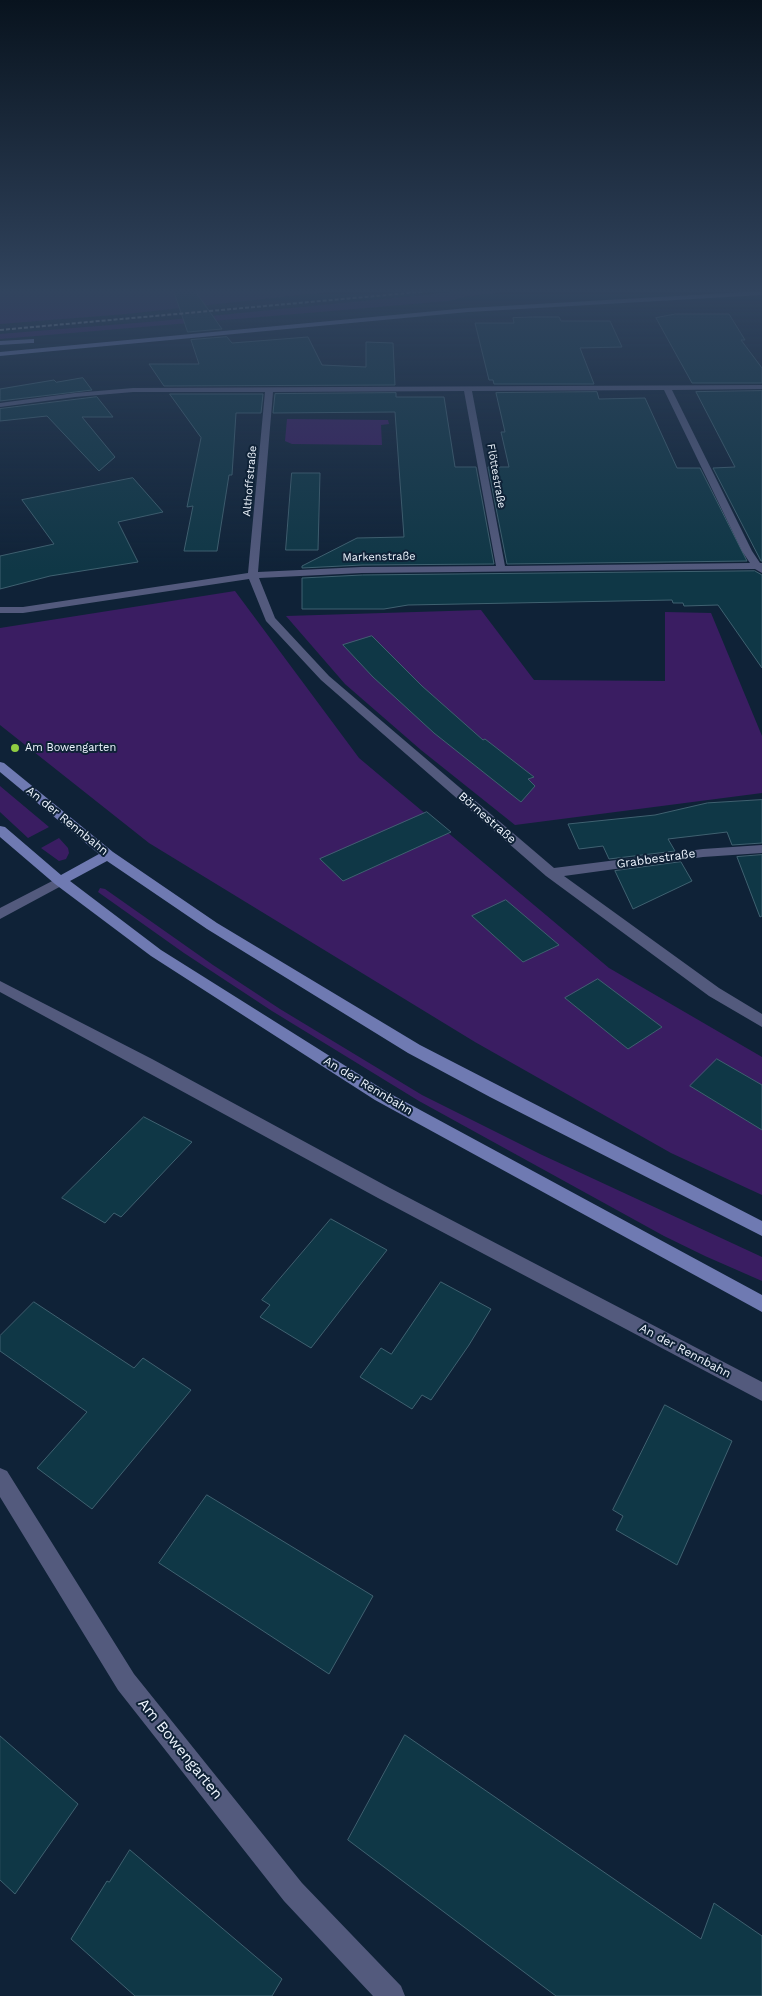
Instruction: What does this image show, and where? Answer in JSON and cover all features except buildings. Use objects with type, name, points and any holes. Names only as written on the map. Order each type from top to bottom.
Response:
[{"type":"street","points":[[0,405],[111,391],[762,387]]},
{"type":"street","points":[[667,388],[747,551],[760,567]]},
{"type":"street","name":"Flöttestraße","points":[[468,389],[501,568]]},
{"type":"street","name":"Althoffstraße","points":[[253,575],[269,390]]},
{"type":"street","name":"Markenstraße","points":[[0,610],[23,610],[253,575],[362,570],[760,567]]},
{"type":"street","name":"Börnestraße","points":[[253,575],[270,620],[325,678],[551,873],[714,992],[762,1021]]},
{"type":"street","name":"An der Rennbahn","points":[[0,766],[108,855],[212,926],[414,1049],[496,1093],[762,1228]]},
{"type":"street","name":"An der Rennbahn","points":[[0,830],[60,881],[156,953],[381,1096],[762,1304]]},
{"type":"street","name":"Grabbestraße","points":[[551,873],[703,853],[762,849]]},
{"type":"street","points":[[0,914],[108,855]]},
{"type":"street","name":"An der Rennbahn","points":[[0,986],[138,1058],[368,1184],[762,1392]]},
{"type":"street","name":"Am Bowengarten","points":[[0,1478],[126,1682],[293,1892],[391,1996]]},
{"type":"shaded area","points":[[287,419],[388,420],[389,424],[381,425],[382,445],[292,444],[285,441]]},
{"type":"shaded area","points":[[235,591],[359,758],[609,968],[762,1057],[762,1195],[671,1153],[475,1042],[149,843],[0,725],[0,628]]},
{"type":"shaded area","points":[[481,610],[534,680],[665,681],[665,612],[711,613],[762,736],[762,793],[515,825],[421,750],[345,684],[286,616]]},
{"type":"shaded area","points":[[0,786],[49,827],[28,838],[0,812]]},
{"type":"shaded area","points":[[59,838],[68,848],[69,853],[66,859],[59,861],[41,848]]},
{"type":"shaded area","points":[[100,888],[105,889],[213,965],[280,1009],[422,1095],[540,1154],[762,1257],[762,1281],[664,1236],[419,1101],[272,1011],[184,953],[98,892]]},
{"type":"place","name":"Am Bowengarten","points":[[15,748]]}]
